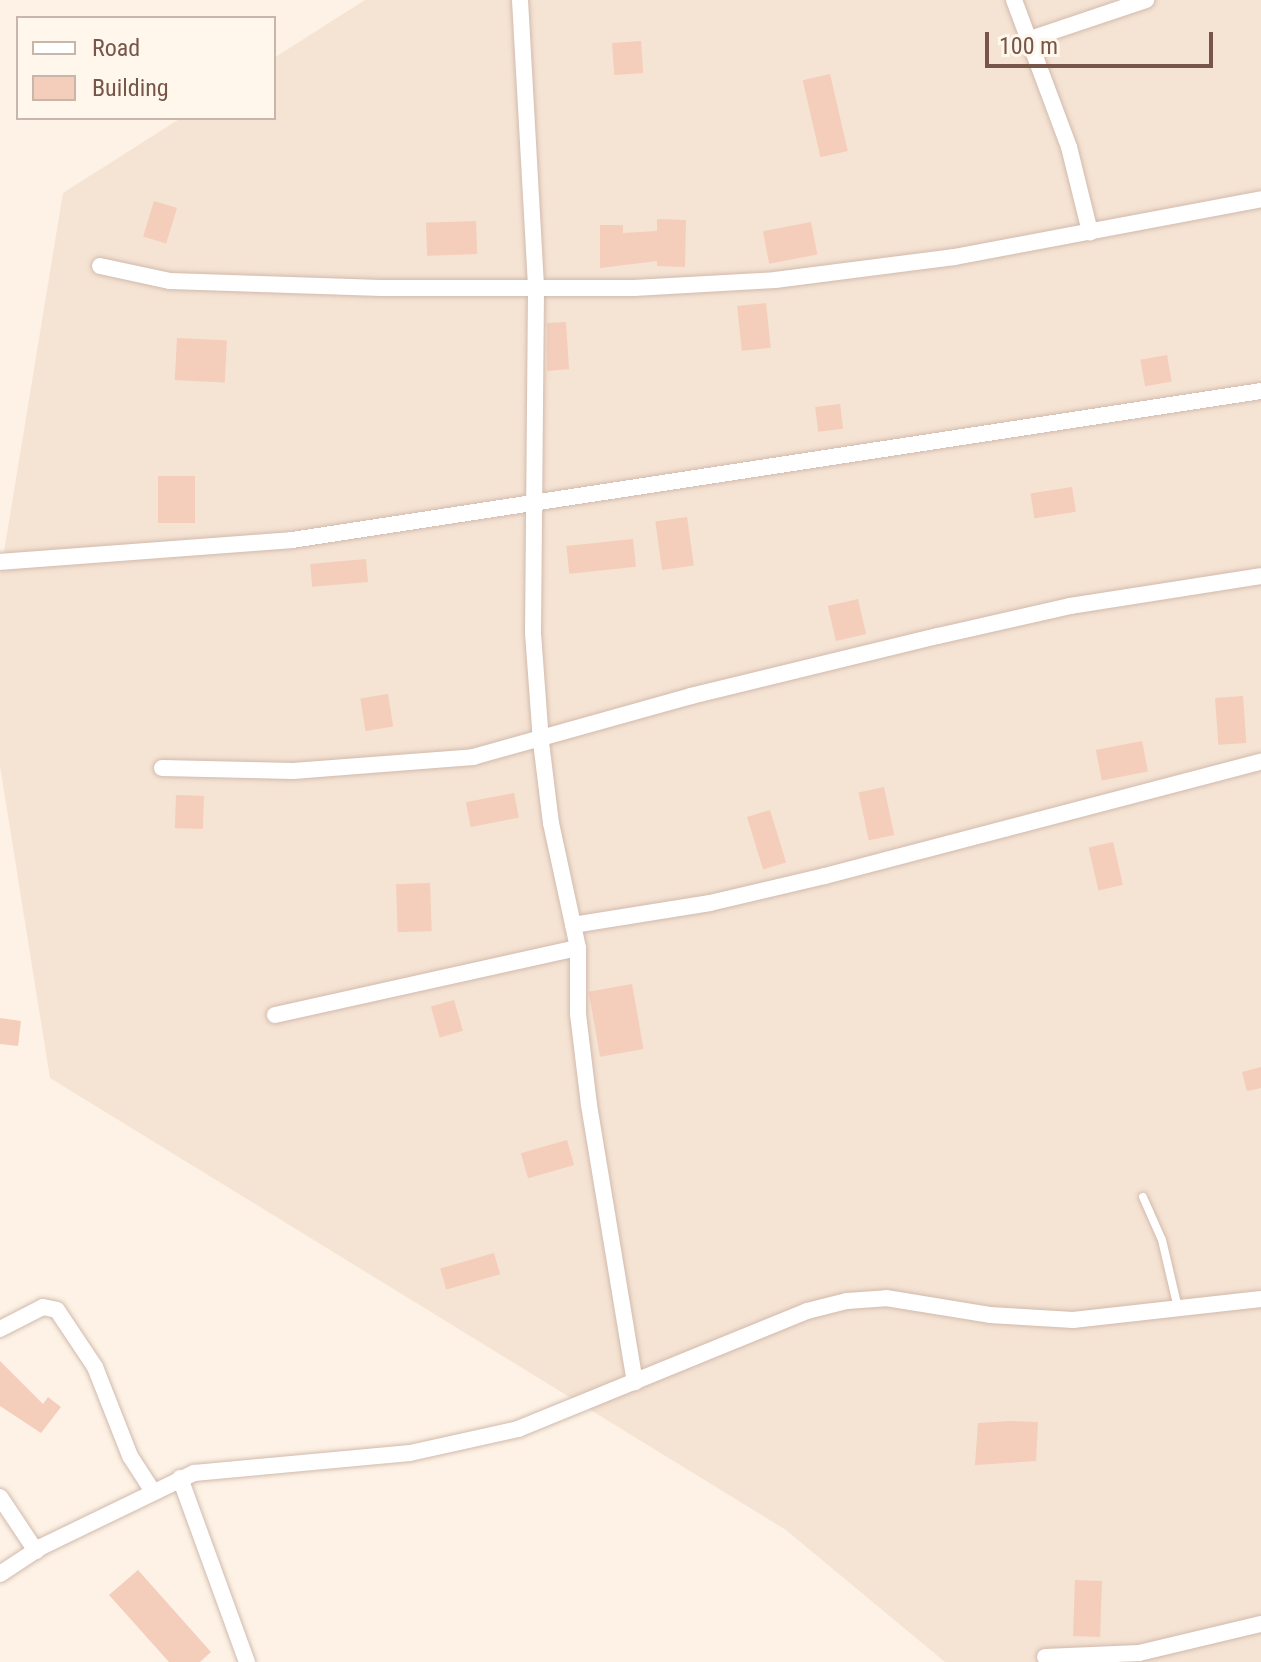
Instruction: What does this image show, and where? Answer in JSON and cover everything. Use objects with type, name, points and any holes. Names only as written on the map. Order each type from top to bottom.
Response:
[{"type":"street","points":[[1014,0],[1069,147],[1090,232]]},
{"type":"street","points":[[1027,40],[1146,0]]},
{"type":"street","points":[[516,3],[532,166],[536,290],[532,503],[541,742],[578,948],[578,1014],[589,1105],[635,1382]]},
{"type":"street","points":[[100,266],[170,281],[239,285],[536,290],[838,274],[1090,232],[1261,199]]},
{"type":"street","points":[[0,562],[292,540],[1261,391]]},
{"type":"street","points":[[162,768],[293,771],[473,757],[541,742],[691,696],[923,639],[1070,606],[1261,576]]},
{"type":"street","points":[[573,925],[710,903],[825,876],[1261,762]]},
{"type":"street","points":[[275,1015],[578,948]]},
{"type":"street","points":[[0,1574],[36,1551],[180,1478],[324,1464],[462,1443],[518,1429],[807,1311],[847,1301],[886,1298],[1056,1320],[1261,1299]]},
{"type":"street","points":[[0,1329],[26,1312],[43,1307],[57,1310],[95,1367],[130,1456],[152,1490]]},
{"type":"street","points":[[180,1478],[247,1662]]},
{"type":"street","points":[[0,1497],[36,1551]]},
{"type":"street","points":[[1045,1657],[1139,1653],[1261,1624]]},
{"type":"lane","points":[[1143,1197],[1162,1240],[1178,1309]]},
{"type":"shaded area","points":[[365,0],[1261,0],[1261,1662],[945,1662],[786,1530],[50,1078],[0,766],[0,576],[63,193],[178,120],[276,120],[276,57]]},
{"type":"building","points":[[641,41],[643,73],[614,75],[612,43]]},
{"type":"building","points":[[830,74],[848,151],[820,157],[803,80]]},
{"type":"building","points":[[154,201],[177,208],[166,243],[143,236]]},
{"type":"building","points":[[657,219],[686,220],[685,267],[657,266],[657,261],[600,268],[600,225],[623,225],[623,233],[657,231]]},
{"type":"building","points":[[476,221],[477,254],[427,256],[426,223]]},
{"type":"building","points":[[811,222],[817,254],[769,264],[763,231]]},
{"type":"building","points":[[766,303],[771,348],[742,351],[737,306]]},
{"type":"building","points":[[566,322],[569,369],[547,371],[547,323]]},
{"type":"building","points":[[177,338],[227,341],[225,383],[175,380]]},
{"type":"building","points":[[1167,355],[1172,382],[1145,386],[1140,360]]},
{"type":"building","points":[[840,404],[843,429],[818,432],[815,407]]},
{"type":"building","points":[[158,476],[195,476],[195,523],[158,523]]},
{"type":"building","points":[[1072,487],[1076,512],[1034,518],[1031,494]]},
{"type":"building","points":[[687,517],[694,566],[662,570],[655,521]]},
{"type":"building","points":[[633,539],[636,567],[569,574],[566,546]]},
{"type":"building","points":[[366,559],[368,582],[312,587],[310,564]]},
{"type":"building","points":[[858,599],[866,634],[836,641],[828,606]]},
{"type":"building","points":[[388,694],[393,727],[366,731],[360,698]]},
{"type":"building","points":[[1243,696],[1246,743],[1218,745],[1215,698]]},
{"type":"building","points":[[1142,741],[1148,771],[1102,780],[1096,750]]},
{"type":"building","points":[[884,787],[894,835],[869,840],[859,792]]},
{"type":"building","points":[[514,793],[519,818],[471,827],[466,802]]},
{"type":"building","points":[[176,795],[204,796],[203,829],[175,828]]},
{"type":"building","points":[[770,810],[786,863],[763,870],[747,817]]},
{"type":"building","points":[[1113,842],[1123,885],[1099,890],[1089,848]]},
{"type":"building","points":[[430,883],[432,931],[398,932],[396,884]]},
{"type":"building","points":[[632,984],[643,1049],[600,1057],[589,992]]},
{"type":"building","points":[[454,1000],[463,1031],[440,1037],[431,1007]]},
{"type":"building","points":[[0,1018],[21,1021],[18,1046],[0,1044]]},
{"type":"building","points":[[1261,1067],[1261,1088],[1247,1091],[1242,1072]]},
{"type":"building","points":[[567,1140],[574,1165],[528,1178],[521,1153]]},
{"type":"building","points":[[494,1253],[500,1274],[446,1290],[440,1268]]},
{"type":"building","points":[[0,1361],[43,1404],[48,1397],[61,1407],[41,1433],[0,1406]]},
{"type":"building","points":[[1038,1422],[1036,1461],[975,1465],[978,1423]]},
{"type":"building","points":[[138,1570],[211,1652],[200,1662],[169,1662],[109,1595]]},
{"type":"building","points":[[1075,1580],[1102,1581],[1100,1637],[1073,1636]]}]
